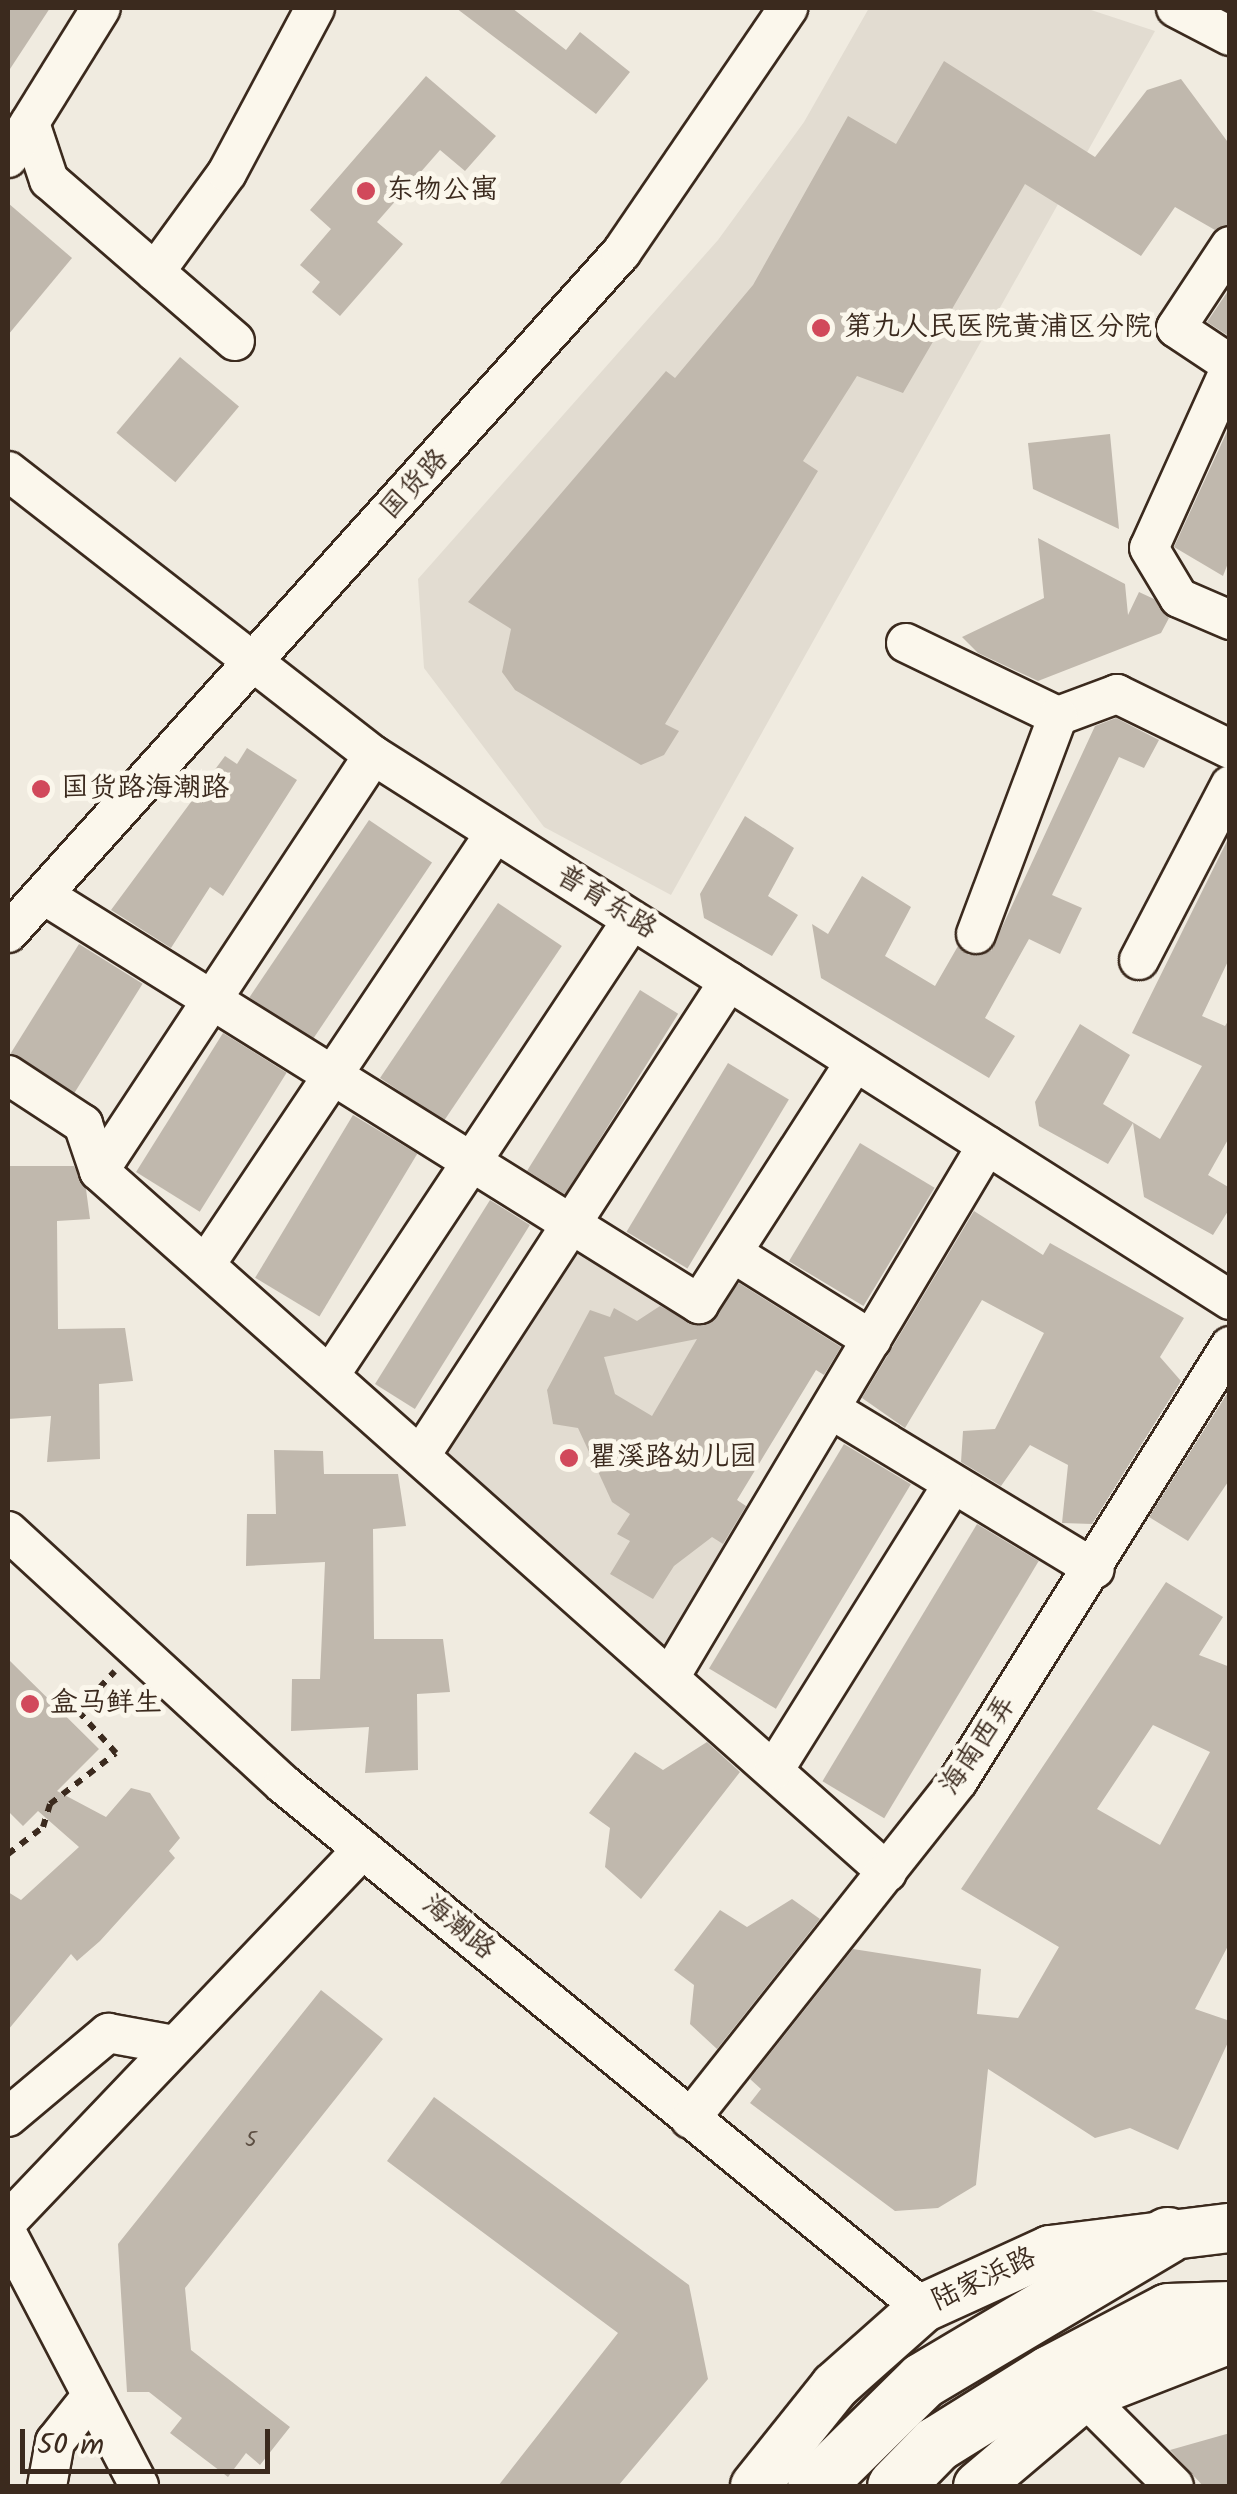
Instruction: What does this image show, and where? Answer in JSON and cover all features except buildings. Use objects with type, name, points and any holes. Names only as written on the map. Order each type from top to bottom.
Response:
[{"type":"highway","points":[[815,2486],[923,2380],[1167,2234]]},
{"type":"highway","points":[[895,2486],[936,2444],[1168,2311],[1230,2308]]},
{"type":"main road","name":"陆家浜路","points":[[756,2486],[835,2386],[923,2308],[1050,2250],[1230,2228]]},
{"type":"main road","points":[[978,2486],[1084,2396],[1230,2339]]},
{"type":"street","points":[[8,158],[101,8]]},
{"type":"street","name":"国货路","points":[[8,934],[47,897],[248,664],[621,253],[788,8]]},
{"type":"street","points":[[1176,8],[1230,36]]},
{"type":"street","points":[[155,272],[227,173],[298,15]]},
{"type":"street","points":[[30,123],[49,180],[235,341]]},
{"type":"street","points":[[1230,246],[1176,328],[1230,367],[1149,548],[1179,598],[1230,620]]},
{"type":"street","name":"普育东路","points":[[8,471],[248,664],[374,755],[1230,1300]]},
{"type":"street","points":[[906,644],[1058,716],[1117,694],[1230,749]]},
{"type":"street","points":[[976,934],[1058,716]]},
{"type":"street","points":[[98,1172],[374,755]]},
{"type":"street","points":[[1139,960],[1230,785]]},
{"type":"street","points":[[206,1264],[495,832]]},
{"type":"street","points":[[47,897],[699,1304],[736,1255],[855,1062]]},
{"type":"street","points":[[330,1375],[632,920]]},
{"type":"street","points":[[421,1455],[729,981]]},
{"type":"street","points":[[8,1075],[83,1124],[98,1172],[887,1872]]},
{"type":"street","points":[[670,1677],[987,1146]]},
{"type":"street","points":[[736,1255],[872,1340]]},
{"type":"street","name":"海南西弄","points":[[690,2119],[958,1781],[1095,1569],[1230,1346]]},
{"type":"street","points":[[832,1410],[1095,1569]]},
{"type":"street","points":[[774,1770],[953,1484]]},
{"type":"street","name":"海潮路","points":[[8,1531],[363,1849],[923,2308]]},
{"type":"street","points":[[8,2222],[363,1849]]},
{"type":"street","points":[[8,2118],[108,2033],[174,2045]]},
{"type":"street","points":[[8,2236],[139,2486]]},
{"type":"street","points":[[1084,2396],[1174,2486]]},
{"type":"street","points":[[47,2486],[56,2442],[90,2398]]},
{"type":"path","points":[[8,1854],[43,1827],[50,1804],[116,1754],[78,1711],[136,1649]]},
{"type":"shaded area","points":[[869,8],[1085,8],[1155,31],[671,895],[544,827],[424,668],[418,579],[718,240],[804,122]]},
{"type":"shaded area","name":"瞿溪路幼儿园","points":[[578,1251],[755,1348],[683,1464],[756,1513],[672,1655],[444,1452]]},
{"type":"place","name":"东物公寓","points":[[366,191]]},
{"type":"place","name":"第九人民医院黄浦区分院","points":[[821,328]]},
{"type":"place","name":"国货路海潮路","points":[[41,789]]},
{"type":"place","name":"瞿溪路幼儿园","points":[[569,1458]]},
{"type":"place","name":"盒马鲜生","points":[[30,1704]]}]
